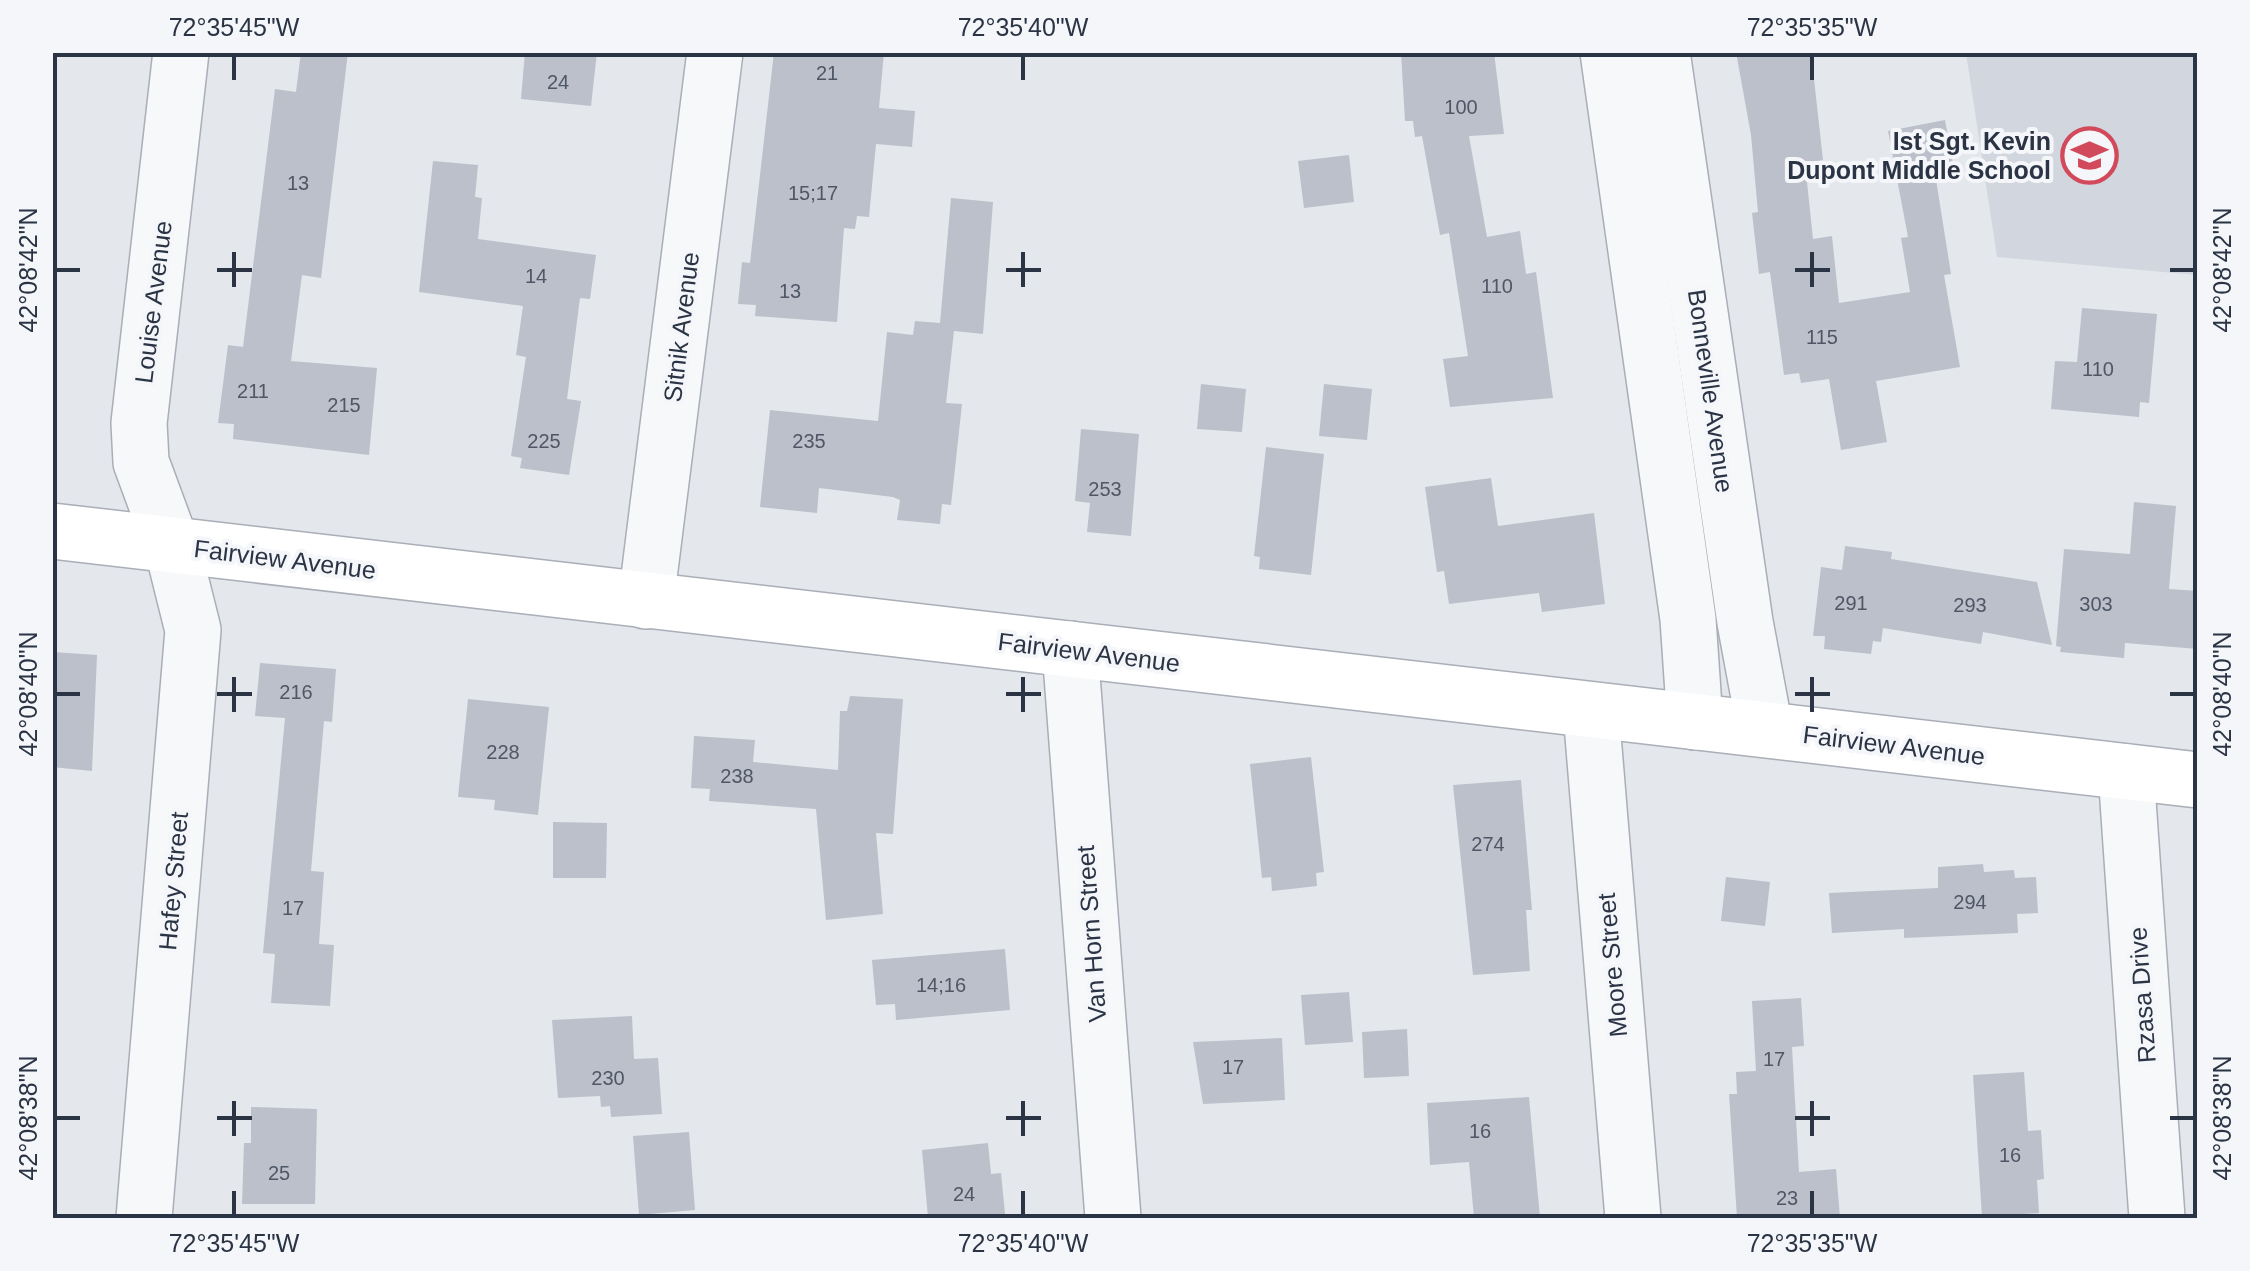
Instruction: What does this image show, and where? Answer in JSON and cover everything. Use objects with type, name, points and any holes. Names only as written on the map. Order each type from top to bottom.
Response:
[{"type":"main road","name":"Fairview Avenue","points":[[52,532],[2198,780]]},
{"type":"street","name":"Louise Avenue","points":[[172,546],[141,462],[139,422],[182,52]]},
{"type":"street","name":"Sitnik Avenue","points":[[646,601],[715,52]]},
{"type":"street","points":[[1608,52],[1688,619],[1694,722]]},
{"type":"street","name":"Bonneville Avenue","points":[[1662,52],[1744,622],[1765,730]]},
{"type":"street","name":"Hafey Street","points":[[144,1218],[192,661],[193,630],[172,546]]},
{"type":"street","name":"Van Horn Street","points":[[1070,649],[1113,1218]]},
{"type":"street","name":"Moore Street","points":[[1590,712],[1632,1218]]},
{"type":"street","name":"Rzasa Drive","points":[[2126,772],[2157,1218]]},
{"type":"shaded area","name":"Ist Sgt. Kevin Dupont Middle School","points":[[1966,53],[2197,53],[2197,275],[1997,257]]},
{"type":"building","points":[[301,52],[348,52],[321,278],[302,275],[291,361],[377,368],[369,455],[233,439],[234,424],[218,423],[228,345],[243,347],[275,89],[296,92]]},
{"type":"building","points":[[525,52],[597,52],[591,106],[521,99]]},
{"type":"building","points":[[774,52],[884,52],[879,108],[915,111],[912,147],[876,144],[869,217],[857,216],[855,229],[844,228],[837,322],[755,316],[756,305],[738,304],[742,262],[750,263]]},
{"type":"building","points":[[1401,52],[1494,52],[1504,134],[1469,136],[1487,237],[1520,231],[1526,274],[1536,272],[1553,398],[1450,407],[1443,359],[1468,356],[1449,233],[1440,235],[1422,136],[1415,137],[1413,121],[1405,121]]},
{"type":"building","points":[[1736,52],[1811,52],[1823,160],[1805,163],[1813,239],[1832,236],[1839,303],[1910,292],[1901,238],[1908,237],[1888,131],[1945,120],[1953,164],[1934,167],[1951,274],[1944,275],[1960,367],[1876,381],[1887,442],[1841,450],[1829,379],[1801,383],[1799,373],[1784,375],[1770,272],[1759,274],[1752,213],[1758,212],[1751,135]]},
{"type":"building","points":[[1349,155],[1354,202],[1304,208],[1298,161]]},
{"type":"building","points":[[433,161],[478,165],[475,197],[482,198],[478,239],[596,255],[590,299],[580,298],[567,399],[581,401],[569,475],[520,468],[522,458],[511,456],[526,357],[516,355],[523,306],[419,292]]},
{"type":"building","points":[[951,198],[993,202],[983,334],[954,331],[946,403],[962,404],[951,505],[942,504],[940,524],[897,520],[900,500],[893,497],[819,488],[817,513],[760,507],[770,410],[878,421],[887,332],[913,335],[915,321],[940,323]]},
{"type":"building","points":[[2082,308],[2157,314],[2149,403],[2140,402],[2139,417],[2051,409],[2055,361],[2077,362]]},
{"type":"building","points":[[1201,384],[1246,389],[1242,432],[1197,429]]},
{"type":"building","points":[[1324,384],[1372,389],[1367,440],[1319,436]]},
{"type":"building","points":[[1081,429],[1139,434],[1131,536],[1087,532],[1090,503],[1075,501]]},
{"type":"building","points":[[1266,447],[1324,454],[1311,575],[1259,569],[1260,557],[1254,556]]},
{"type":"building","points":[[1491,478],[1498,526],[1594,513],[1605,604],[1542,612],[1539,593],[1449,604],[1444,571],[1437,572],[1425,487]]},
{"type":"building","points":[[2134,502],[2176,506],[2169,589],[2198,591],[2198,649],[2125,643],[2124,658],[2060,652],[2061,647],[2056,646],[2064,549],[2130,554]]},
{"type":"building","points":[[1845,546],[1892,552],[1891,559],[2037,582],[2052,645],[1983,632],[1981,644],[1883,628],[1881,642],[1873,641],[1871,654],[1824,649],[1825,636],[1813,636],[1821,567],[1842,570]]},
{"type":"building","points":[[52,652],[97,655],[92,771],[52,767]]},
{"type":"building","points":[[260,663],[336,669],[332,722],[324,721],[311,871],[324,872],[319,944],[334,945],[330,1006],[271,1003],[275,954],[263,953],[285,718],[255,716]]},
{"type":"building","points":[[850,696],[903,699],[893,834],[876,833],[883,914],[826,920],[816,809],[709,801],[710,789],[691,788],[694,736],[755,740],[753,762],[838,770],[840,711],[847,711]]},
{"type":"building","points":[[468,699],[549,707],[538,815],[494,810],[495,800],[458,797]]},
{"type":"building","points":[[1311,757],[1324,872],[1316,873],[1317,886],[1272,891],[1271,877],[1262,878],[1250,764]]},
{"type":"building","points":[[1521,780],[1532,910],[1526,910],[1530,971],[1473,975],[1453,785]]},
{"type":"building","points":[[553,822],[607,823],[606,878],[553,878]]},
{"type":"building","points":[[1983,864],[1984,872],[2014,870],[2015,878],[2036,877],[2038,913],[2017,914],[2018,933],[1904,938],[1904,929],[1832,933],[1829,893],[1938,888],[1938,867]]},
{"type":"building","points":[[1726,877],[1770,882],[1765,926],[1721,921]]},
{"type":"building","points":[[1005,949],[1010,1010],[896,1020],[895,1004],[876,1005],[872,960]]},
{"type":"building","points":[[1349,992],[1353,1042],[1305,1045],[1301,995]]},
{"type":"building","points":[[1801,998],[1804,1046],[1792,1047],[1799,1172],[1836,1169],[1840,1218],[1737,1218],[1729,1094],[1737,1094],[1736,1072],[1756,1071],[1752,1001]]},
{"type":"building","points":[[632,1016],[634,1059],[658,1058],[662,1114],[611,1117],[610,1106],[601,1107],[600,1096],[558,1098],[552,1020]]},
{"type":"building","points":[[1407,1029],[1409,1076],[1364,1078],[1362,1032]]},
{"type":"building","points":[[1282,1038],[1285,1100],[1203,1104],[1193,1042]]},
{"type":"building","points":[[2024,1072],[2028,1131],[2041,1130],[2044,1179],[2037,1180],[2039,1213],[1982,1217],[1973,1075]]},
{"type":"building","points":[[1529,1097],[1540,1218],[1474,1218],[1469,1162],[1430,1165],[1427,1103]]},
{"type":"building","points":[[251,1107],[317,1109],[315,1204],[242,1204],[244,1143],[251,1143]]},
{"type":"building","points":[[689,1132],[695,1210],[639,1215],[633,1136]]},
{"type":"building","points":[[988,1143],[991,1174],[1001,1173],[1005,1214],[928,1218],[922,1150]]},
{"type":"place","name":"Ist Sgt. Kevin Dupont Middle School","points":[[2090,155]]}]
